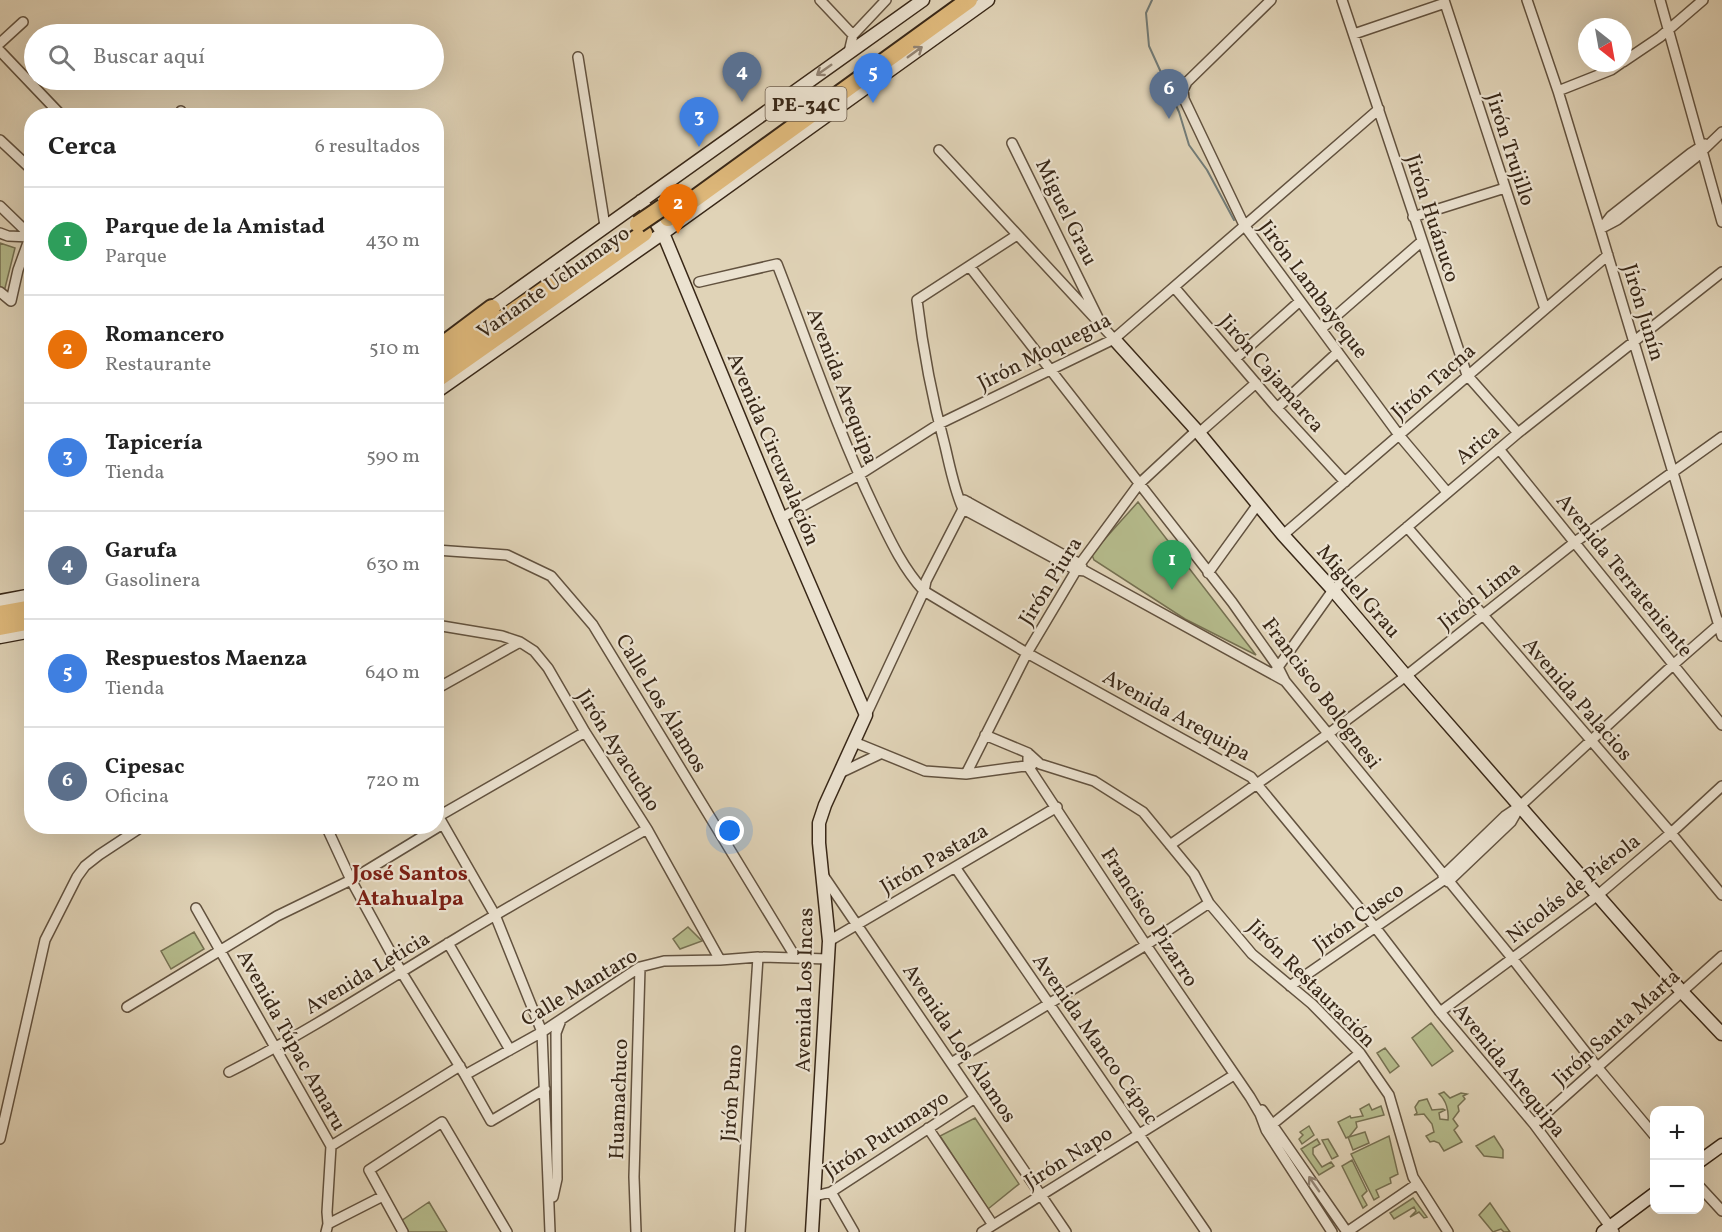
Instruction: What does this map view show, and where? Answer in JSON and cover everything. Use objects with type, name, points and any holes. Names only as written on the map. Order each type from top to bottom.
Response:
[{"type":"highway","name":"Variante Uchumayo","points":[[664,219],[950,0]]},
{"type":"highway","name":"Variante Uchumayo","points":[[444,360],[641,229],[664,219],[969,0]]},
{"type":"highway","name":"Variante Uchumayo","points":[[444,374],[641,229]]},
{"type":"highway","points":[[444,344],[492,309]]},
{"type":"highway","points":[[0,614],[24,610]]},
{"type":"highway","points":[[0,627],[24,622]]},
{"type":"street","points":[[820,0],[853,35]]},
{"type":"street","points":[[849,52],[853,35],[886,0]]},
{"type":"street","points":[[444,339],[492,309],[923,0]]},
{"type":"street","name":"Variante Uchumayo","points":[[444,386],[664,219],[988,0]]},
{"type":"street","name":"Jirón Lambayeque","points":[[1271,0],[1187,82],[1183,90],[1184,99],[1244,225],[1399,435],[1448,492]]},
{"type":"street","name":"Jirón Huánuco","points":[[1342,0],[1467,375],[1518,433]]},
{"type":"street","name":"Jirón Junín","points":[[1527,0],[1558,91],[1720,623],[1722,636]]},
{"type":"street","points":[[1660,0],[1722,222]]},
{"type":"street","points":[[1632,55],[1669,30],[1703,0]]},
{"type":"street","points":[[1354,34],[1444,2]]},
{"type":"street","name":"Jirón Trujillo","points":[[1444,2],[1545,309]]},
{"type":"street","points":[[0,43],[23,22]]},
{"type":"street","points":[[0,51],[24,76]]},
{"type":"street","points":[[578,57],[605,226]]},
{"type":"street","points":[[1558,91],[1606,72]]},
{"type":"street","points":[[37,90],[54,108]]},
{"type":"street","name":"Jirón Moquegua","points":[[781,518],[858,475],[939,424],[1114,339],[1379,109]]},
{"type":"street","points":[[1600,230],[1617,220],[1718,136]]},
{"type":"street","points":[[0,140],[24,162]]},
{"type":"street","name":"Miguel Grau","points":[[1012,143],[1102,326],[1197,432],[1283,535],[1683,993],[1722,1034]]},
{"type":"street","points":[[939,150],[1102,326]]},
{"type":"street","points":[[1413,217],[1505,188]]},
{"type":"street","name":"Avenida Circuvalación","points":[[640,201],[664,219],[781,518],[866,715]]},
{"type":"street","points":[[0,206],[24,230]]},
{"type":"street","points":[[0,232],[8,236],[24,237]]},
{"type":"street","points":[[1017,235],[917,300],[924,355],[957,496],[965,505],[1275,671]]},
{"type":"street","points":[[1321,329],[1421,242]]},
{"type":"street","points":[[0,292],[11,301],[24,255]]},
{"type":"street","name":"Jirón Tacna","points":[[1283,535],[1608,255]]},
{"type":"street","name":"Avenida Arequipa","points":[[699,282],[777,264],[858,475],[897,554],[913,579],[924,591],[1027,653],[1257,782],[1375,927],[1440,1012],[1534,1124],[1609,1231]]},
{"type":"street","name":"Francisco Bolognesi","points":[[970,267],[1232,602],[1275,671],[1512,958],[1650,1130]]},
{"type":"street","name":"Arica","points":[[1275,671],[1333,590],[1518,433],[1722,272]]},
{"type":"street","name":"Jirón Cajamarca","points":[[1174,287],[1277,408],[1345,482]]},
{"type":"street","points":[[1235,359],[1300,301]]},
{"type":"street","points":[[1277,408],[1338,352]]},
{"type":"street","name":"Jirón Piura","points":[[966,774],[1027,653],[1081,568],[1139,484],[1256,383]]},
{"type":"street","name":"Jirón Lima","points":[[1170,845],[1328,734],[1406,676],[1575,542],[1722,436]]},
{"type":"street","name":"Avenida Terrateniente","points":[[1499,449],[1722,725]]},
{"type":"street","points":[[1208,573],[1257,504]]},
{"type":"street","name":"Avenida Los Incas","points":[[812,1232],[829,941],[819,823],[924,591],[926,581],[965,505]]},
{"type":"street","name":"Avenida Palacios","points":[[1407,527],[1722,895]]},
{"type":"street","name":"Calle Los Álamos","points":[[444,551],[507,555],[550,576],[593,625],[796,958]]},
{"type":"street","points":[[0,601],[24,596]]},
{"type":"street","name":"Jirón Cusco","points":[[1290,986],[1446,879],[1511,822],[1520,806],[1720,623]]},
{"type":"street","name":"Jirón Ayacucho","points":[[444,626],[502,636],[520,642],[534,651],[548,668],[585,732],[647,829],[720,960]]},
{"type":"street","points":[[0,637],[24,632]]},
{"type":"street","points":[[444,685],[520,642]]},
{"type":"street","points":[[444,815],[585,732]]},
{"type":"street","name":"Jirón Restauración","points":[[985,735],[1028,753],[1040,764],[1094,782],[1143,812],[1194,874],[1209,903],[1252,954],[1312,1004],[1360,1053],[1389,1095],[1413,1177],[1448,1232]]},
{"type":"street","name":"Jirón Restauración","points":[[854,742],[925,771],[966,774],[1040,764]]},
{"type":"street","points":[[1028,753],[1028,766]]},
{"type":"street","points":[[840,773],[879,754]]},
{"type":"street","name":"Francisco Pizarro","points":[[1028,766],[1234,1075],[1250,1098],[1264,1111],[1269,1127],[1332,1232]]},
{"type":"street","name":"Nicolás de Piérola","points":[[1440,1012],[1598,895],[1722,786]]},
{"type":"street","name":"Jirón Pastaza","points":[[829,941],[1057,807]]},
{"type":"street","points":[[444,824],[495,915],[542,1032],[550,1232]]},
{"type":"street","name":"Avenida Leticia","points":[[229,1072],[275,1048],[495,915],[647,829]]},
{"type":"street","points":[[0,1139],[45,940],[77,877],[85,866],[131,834]]},
{"type":"street","points":[[330,834],[351,880],[402,973],[491,1121],[545,1089]]},
{"type":"street","points":[[127,1007],[278,916],[351,880],[416,834]]},
{"type":"street","name":"Avenida Manco Cápac","points":[[955,867],[1206,1232]]},
{"type":"street","name":"Avenida Los Álamos","points":[[823,875],[1066,1232]]},
{"type":"street","name":"Jirón Putumayo","points":[[951,1063],[1146,945],[1209,903]]},
{"type":"street","name":"Avenida Túpac Amaru","points":[[196,908],[331,1146],[327,1228]]},
{"type":"street","points":[[448,943],[510,1050]]},
{"type":"street","name":"Jirón Santa Marta","points":[[1534,1124],[1722,956]]},
{"type":"street","name":"Calle Mantaro","points":[[331,1146],[463,1071],[510,1050],[542,1032],[640,967],[664,961],[758,957],[828,959]]},
{"type":"street","name":"Jirón Puno","points":[[740,1232],[758,957]]},
{"type":"street","name":"Huamachuco","points":[[636,1232],[634,1177],[640,967]]},
{"type":"street","points":[[550,1213],[556,1179],[556,1033],[560,1022],[580,1006]]},
{"type":"street","points":[[1269,1127],[1360,1053]]},
{"type":"street","name":"Jirón Napo","points":[[982,1232],[1234,1075]]},
{"type":"street","name":"Jirón Putumayo","points":[[815,1196],[831,1192],[975,1098]]},
{"type":"street","points":[[403,1232],[369,1170],[442,1122],[507,1232]]},
{"type":"street","name":"Francisco Pizarro","points":[[1269,1127],[1347,1232]]},
{"type":"street","points":[[928,1128],[993,1225]]},
{"type":"street","points":[[1701,1160],[1722,1145]]},
{"type":"street","points":[[1347,1232],[1417,1184]]},
{"type":"street","points":[[1704,1191],[1722,1211]]},
{"type":"street","points":[[831,1192],[854,1232]]},
{"type":"street","points":[[327,1228],[383,1196]]},
{"type":"street","points":[[1609,1231],[1650,1197]]},
{"type":"green space","points":[[0,243],[15,248],[4,292],[0,288]]},
{"type":"green space","points":[[1138,502],[1256,655],[1185,619],[1094,560],[1092,555],[1094,551]]},
{"type":"green space","points":[[688,927],[702,941],[680,949],[673,939]]},
{"type":"green space","points":[[194,932],[204,949],[171,969],[161,951]]},
{"type":"green space","points":[[1431,1023],[1453,1051],[1432,1066],[1412,1038]]},
{"type":"green space","points":[[1385,1048],[1399,1066],[1390,1073],[1377,1053]]},
{"type":"green space","points":[[1444,1092],[1450,1098],[1461,1093],[1467,1094],[1463,1096],[1465,1099],[1458,1106],[1459,1111],[1453,1119],[1458,1126],[1454,1130],[1462,1142],[1444,1151],[1439,1143],[1430,1142],[1426,1136],[1434,1132],[1432,1124],[1424,1114],[1414,1115],[1417,1113],[1415,1107],[1419,1101],[1427,1099],[1432,1110],[1445,1110],[1439,1113],[1440,1119],[1448,1120],[1444,1099],[1439,1094]]},
{"type":"green space","points":[[1369,1104],[1372,1110],[1381,1106],[1384,1115],[1356,1122],[1357,1127],[1349,1137],[1365,1132],[1369,1143],[1353,1150],[1338,1122],[1350,1116],[1351,1118],[1363,1116],[1360,1109]]},
{"type":"green space","points":[[975,1118],[1019,1184],[988,1209],[940,1136]]},
{"type":"green space","points":[[1309,1126],[1314,1135],[1302,1144],[1299,1139],[1303,1135],[1300,1132]]},
{"type":"green space","points":[[1389,1136],[1398,1174],[1390,1178],[1391,1183],[1376,1190],[1379,1197],[1374,1200],[1351,1154]]},
{"type":"green space","points":[[1494,1136],[1503,1150],[1503,1158],[1484,1156],[1476,1146]]},
{"type":"green space","points":[[1317,1139],[1320,1144],[1313,1148],[1313,1154],[1322,1167],[1331,1162],[1334,1166],[1319,1175],[1301,1149]]},
{"type":"green space","points":[[1328,1139],[1338,1156],[1332,1159],[1322,1140]]},
{"type":"green space","points":[[1352,1160],[1367,1191],[1362,1196],[1367,1205],[1363,1208],[1342,1166]]},
{"type":"green space","points":[[1413,1198],[1427,1217],[1424,1218],[1419,1212],[1410,1217],[1416,1211],[1414,1207],[1394,1219],[1390,1213]]},
{"type":"green space","points":[[429,1202],[447,1232],[409,1232],[401,1221]]},
{"type":"green space","points":[[1490,1203],[1510,1232],[1504,1232],[1501,1229],[1493,1232],[1479,1215]]},
{"type":"waterway","points":[[1152,0],[1146,13],[1149,46],[1179,112],[1189,145],[1207,170],[1234,220]]},
{"type":"place","name":"Garufa","points":[[742,102]]},
{"type":"place","name":"Respuestos Maenza","points":[[873,103]]},
{"type":"place","name":"Cipesac","points":[[1169,119]]},
{"type":"place","name":"Tapicería","points":[[699,147]]},
{"type":"place","name":"Romancero","points":[[678,234]]},
{"type":"place","name":"Parque de la Amistad","points":[[1172,590]]},
{"type":"district","name":"José Santos Atahualpa","points":[[410,884]]}]
